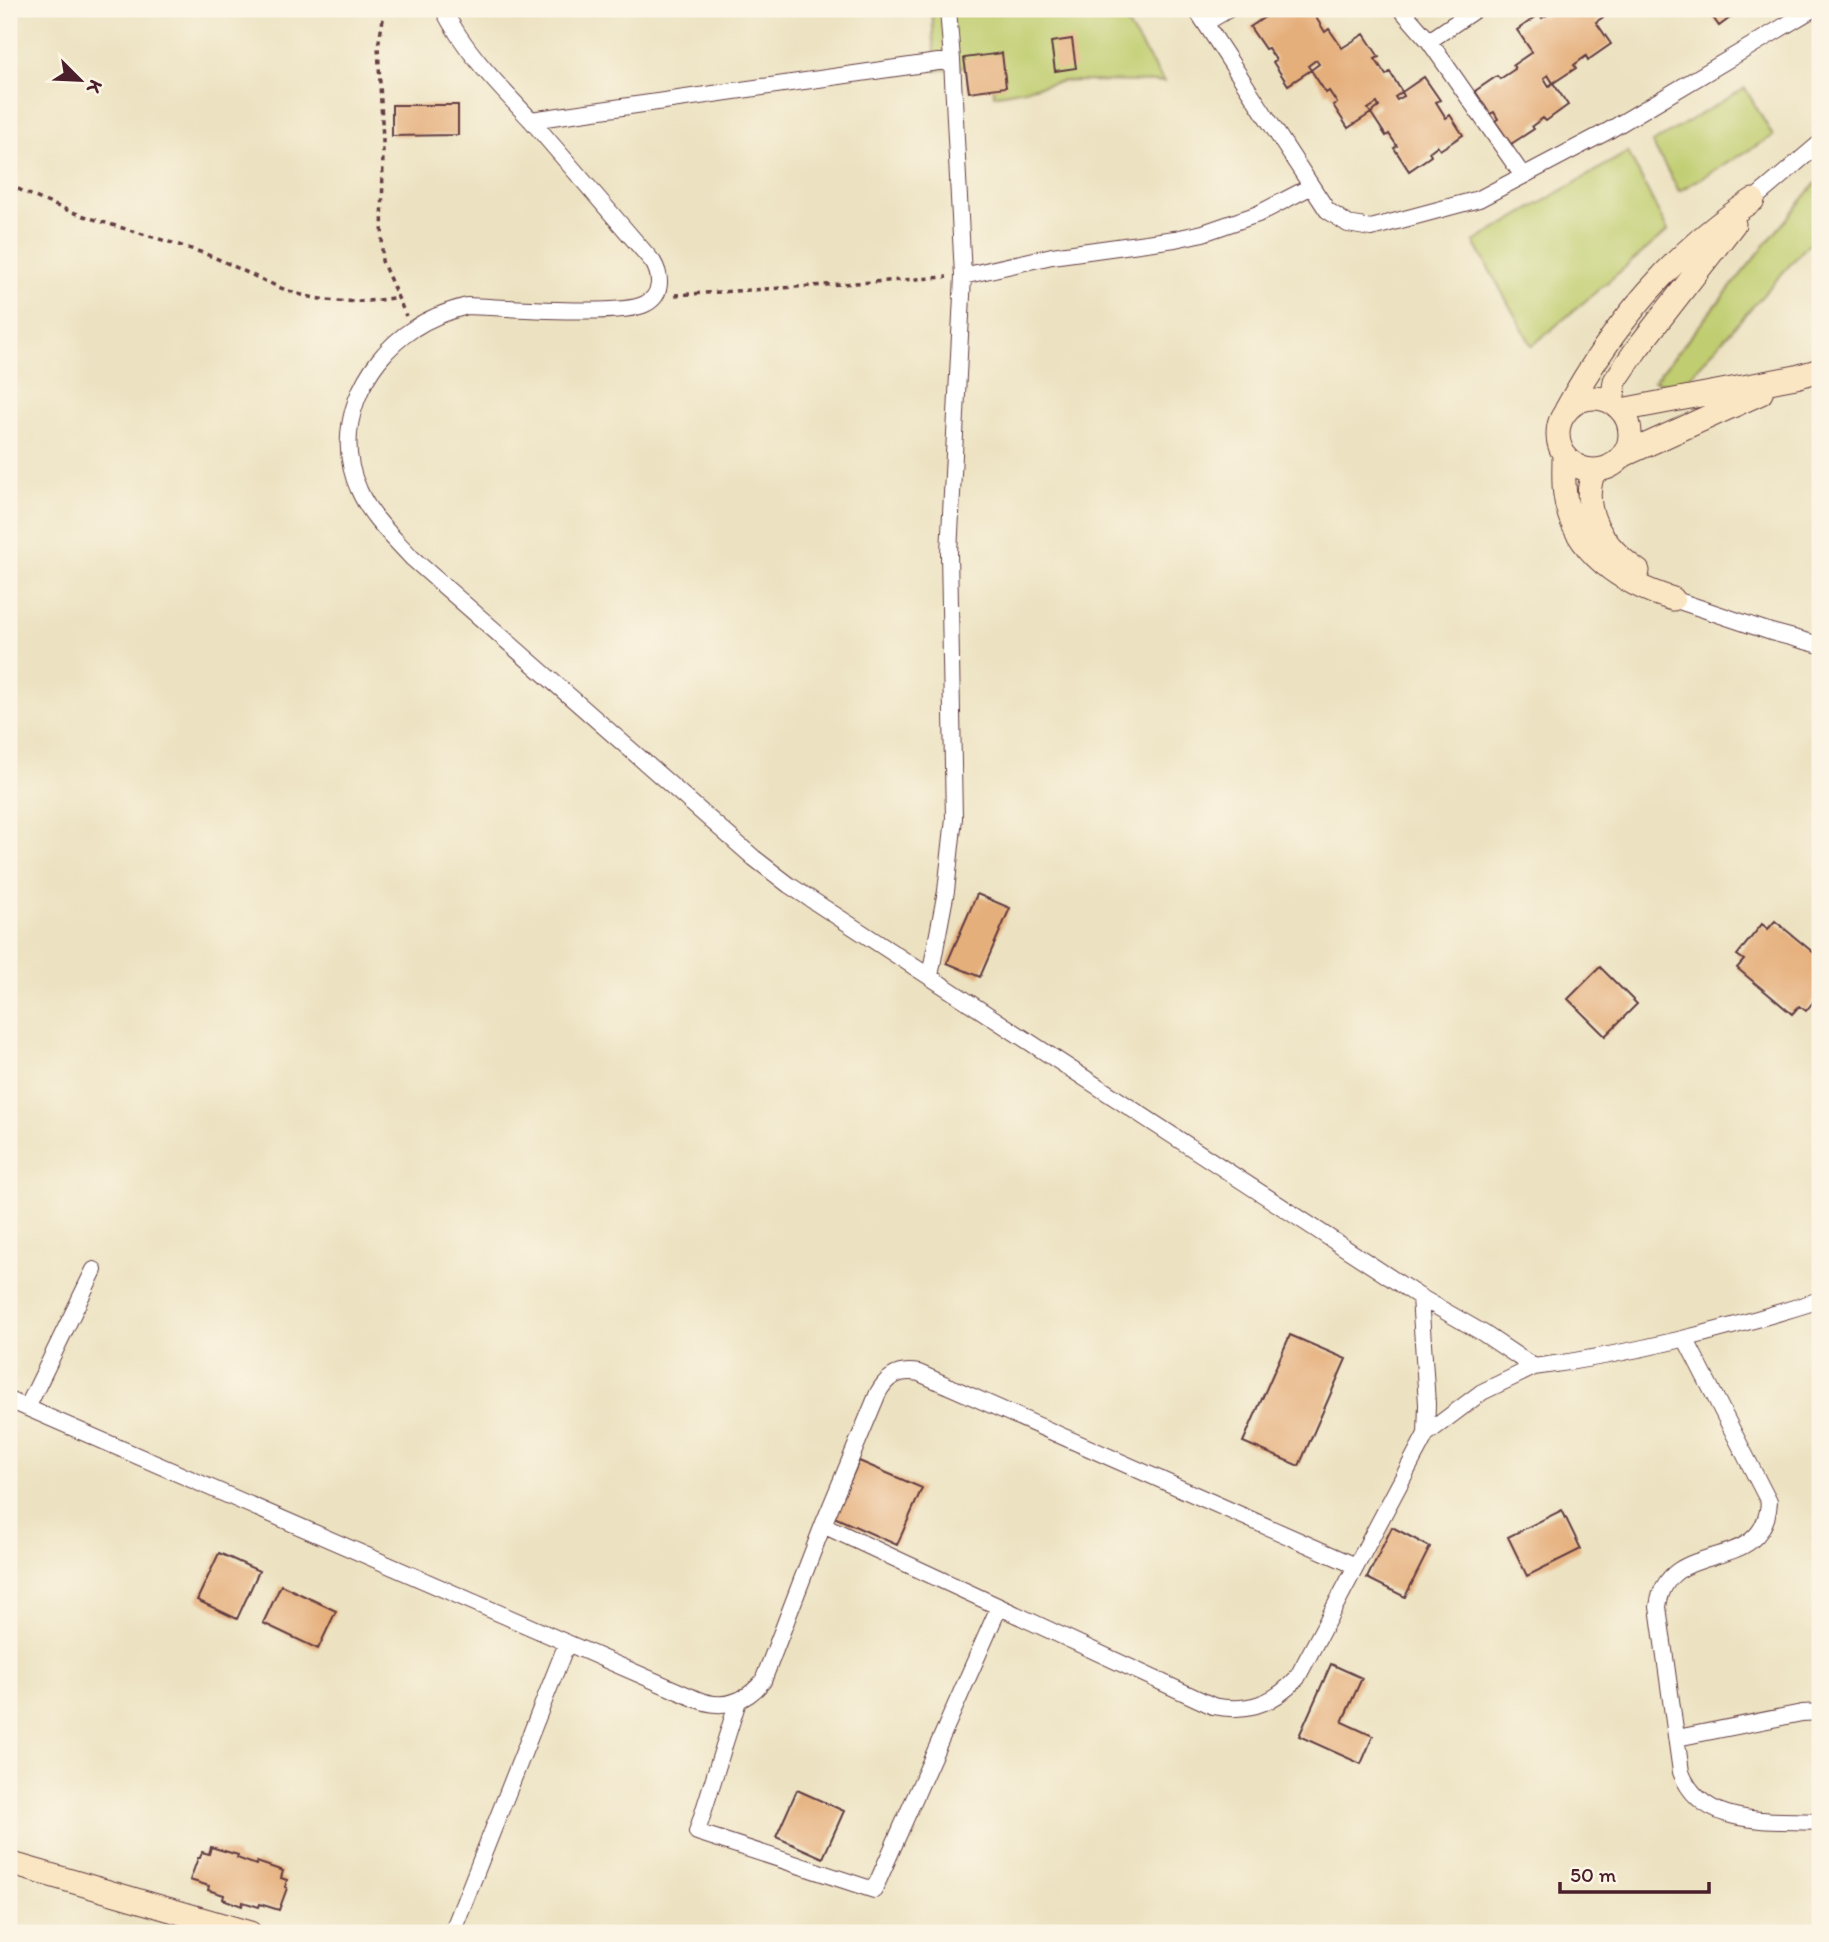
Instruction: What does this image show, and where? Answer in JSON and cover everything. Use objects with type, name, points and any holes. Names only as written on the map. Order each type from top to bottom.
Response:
[{"type":"street","points":[[443,9],[477,63],[531,120],[653,262],[660,283],[655,296],[645,305],[638,307],[608,310],[467,306],[447,312],[397,341],[374,367],[358,395],[350,423],[349,457],[353,474],[367,505],[378,519],[412,558],[754,858],[818,906],[930,976],[1420,1297],[1483,1333],[1534,1367]]},
{"type":"street","points":[[930,976],[946,891],[954,818],[948,553],[963,276],[948,9]]},
{"type":"street","points":[[1229,9],[1200,16],[1327,211],[1359,227],[1371,228],[1479,199],[1608,131],[1813,9]]},
{"type":"street","points":[[1401,9],[1429,41],[1523,176]]},
{"type":"street","points":[[1429,41],[1476,9]]},
{"type":"street","points":[[531,120],[951,60]]},
{"type":"street","points":[[1796,377],[1624,455],[1606,469],[1594,471],[1572,464],[1559,446],[1557,433],[1560,421],[1587,371],[1650,290],[1688,250],[1723,219],[1754,200],[1820,144]]},
{"type":"street","points":[[963,276],[1052,256],[1203,233],[1258,214],[1310,187]]},
{"type":"street","points":[[1617,406],[1615,381],[1636,350],[1754,200]]},
{"type":"street","points":[[1617,406],[1796,377],[1820,370]]},
{"type":"street","points":[[1566,410],[1576,402],[1588,398],[1600,398],[1617,406],[1628,421],[1630,433],[1629,445],[1624,455]]},
{"type":"street","points":[[1564,456],[1565,496],[1575,530],[1598,559],[1625,580],[1650,592],[1771,632],[1820,645]]},
{"type":"street","points":[[1594,471],[1588,486],[1588,501],[1597,528],[1612,550],[1673,599]]},
{"type":"street","points":[[27,1408],[94,1270]]},
{"type":"street","points":[[1420,1297],[1427,1404],[1426,1434]]},
{"type":"street","points":[[823,1525],[1213,1706],[1250,1708],[1275,1698],[1297,1678],[1426,1434],[1482,1392],[1534,1367],[1589,1360],[1686,1340],[1820,1300]]},
{"type":"street","points":[[1686,1340],[1769,1502],[1763,1527],[1751,1541],[1675,1570],[1663,1584],[1658,1606],[1676,1738],[1685,1781],[1690,1789],[1717,1812],[1733,1818],[1820,1822]]},
{"type":"street","points":[[9,1399],[706,1703],[727,1704],[738,1701],[748,1696],[763,1681],[823,1525],[882,1386],[894,1375],[911,1371],[1356,1566]]},
{"type":"street","points":[[738,1701],[697,1832],[874,1890],[999,1607]]},
{"type":"street","points":[[452,1933],[567,1643]]},
{"type":"street","points":[[1676,1738],[1802,1713],[1820,1712]]},
{"type":"street","points":[[9,1863],[250,1933]]},
{"type":"path","points":[[385,9],[378,54],[383,140],[382,261],[412,330]]},
{"type":"path","points":[[9,184],[85,217],[213,257],[290,292],[329,301],[352,302],[397,297]]},
{"type":"path","points":[[655,296],[963,276]]},
{"type":"green space","points":[[932,9],[1067,9],[1124,19],[1164,82],[1065,81],[994,95],[990,63],[935,71]]},
{"type":"green space","points":[[1745,88],[1773,136],[1679,191],[1652,143]]},
{"type":"green space","points":[[1628,152],[1668,231],[1532,346],[1474,242]]},
{"type":"green space","points":[[1820,178],[1820,231],[1681,387],[1654,381]]},
{"type":"building","points":[[1284,9],[1315,9],[1319,14],[1315,16],[1325,32],[1329,29],[1342,48],[1364,34],[1379,57],[1375,59],[1386,75],[1390,72],[1402,92],[1424,77],[1440,100],[1436,102],[1446,118],[1450,115],[1463,135],[1440,150],[1437,146],[1429,152],[1431,156],[1409,171],[1394,148],[1397,146],[1389,134],[1386,136],[1371,113],[1348,128],[1333,105],[1337,103],[1329,91],[1326,93],[1311,70],[1288,85],[1273,62],[1276,60],[1250,27],[1274,11],[1276,14]],"holes":[[[1316,60],[1319,64],[1311,70],[1308,66]],[[1402,92],[1404,96],[1397,100],[1395,97]],[[1377,103],[1379,107],[1371,113],[1368,109]]]},
{"type":"building","points":[[1556,9],[1615,9],[1596,22],[1611,44],[1588,60],[1586,56],[1574,65],[1576,68],[1553,83],[1568,105],[1546,121],[1543,118],[1532,126],[1534,129],[1511,144],[1495,121],[1498,119],[1494,112],[1490,114],[1475,91],[1497,76],[1500,79],[1515,69],[1513,65],[1532,52],[1517,30],[1540,14],[1542,18]],"holes":[[[1548,75],[1553,83],[1549,86],[1544,78]]]},
{"type":"building","points":[[1707,9],[1742,9],[1719,26]]},
{"type":"building","points":[[1072,39],[1076,68],[1055,71],[1051,42]]},
{"type":"building","points":[[1002,53],[1006,87],[969,92],[964,58]]},
{"type":"building","points":[[392,105],[458,105],[458,135],[392,136]]},
{"type":"building","points":[[977,894],[1010,908],[980,977],[947,963]]},
{"type":"building","points":[[1775,921],[1820,958],[1820,993],[1806,1011],[1799,1006],[1792,1014],[1737,968],[1744,960],[1737,955],[1762,924],[1768,929]]},
{"type":"building","points":[[1600,967],[1637,1004],[1605,1036],[1568,999]]},
{"type":"building","points":[[1290,1335],[1346,1359],[1299,1466],[1243,1442]]},
{"type":"building","points":[[859,1461],[922,1488],[897,1545],[834,1517]]},
{"type":"building","points":[[1562,1510],[1581,1549],[1527,1576],[1508,1537]]},
{"type":"building","points":[[1392,1527],[1430,1547],[1405,1597],[1367,1578]]},
{"type":"building","points":[[219,1553],[259,1571],[237,1619],[197,1600]]},
{"type":"building","points":[[281,1585],[336,1611],[318,1649],[263,1623]]},
{"type":"building","points":[[1331,1664],[1362,1678],[1342,1722],[1373,1736],[1361,1764],[1299,1736]]},
{"type":"building","points":[[797,1790],[844,1811],[823,1858],[776,1837]]},
{"type":"building","points":[[211,1847],[238,1855],[237,1858],[256,1865],[257,1862],[283,1871],[281,1878],[287,1880],[287,1888],[279,1910],[243,1902],[242,1906],[223,1899],[224,1895],[208,1890],[209,1886],[190,1880],[198,1858],[202,1852],[209,1854]]}]
